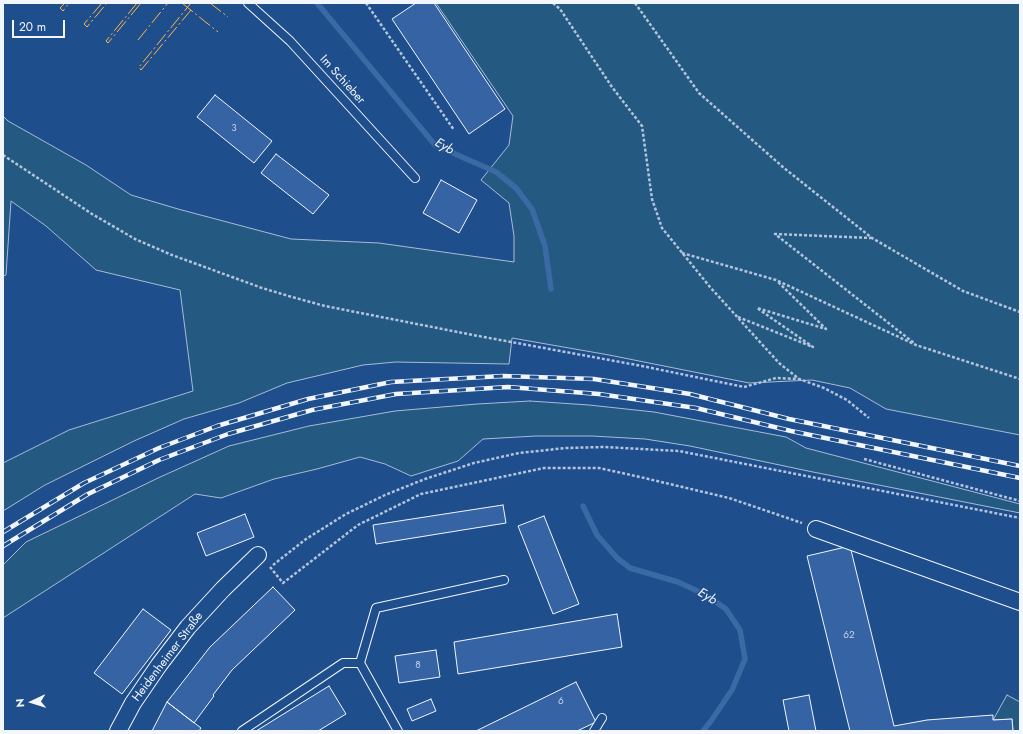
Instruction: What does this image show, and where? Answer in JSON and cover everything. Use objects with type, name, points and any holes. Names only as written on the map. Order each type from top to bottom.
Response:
[{"type":"street","points":[[816,529],[1020,602]]},
{"type":"street","name":"Heidenheimer Straße","points":[[118,731],[133,703],[159,665],[188,627],[223,589],[258,555]]},
{"type":"lane","name":"Im Schieber","points":[[248,3],[290,41],[415,178]]},
{"type":"lane","points":[[398,731],[360,663],[376,608],[504,580]]},
{"type":"lane","points":[[242,731],[343,664],[360,663]]},
{"type":"lane","points":[[594,731],[602,718]]},
{"type":"path","points":[[366,3],[454,130]]},
{"type":"path","points":[[552,3],[560,9],[612,87],[642,126],[652,199],[662,228],[737,317],[779,363],[799,379]]},
{"type":"path","points":[[635,3],[699,93],[784,168],[872,238],[963,291],[1020,312]]},
{"type":"path","points":[[3,155],[92,214],[135,239],[172,255],[248,283],[292,297],[325,306],[642,366],[744,387],[776,378],[799,379],[824,388],[847,400],[869,418]]},
{"type":"path","points":[[872,238],[776,234],[918,346]]},
{"type":"path","points":[[682,252],[776,280],[918,346],[1020,379]]},
{"type":"path","points":[[737,317],[813,347],[757,308],[826,329],[776,280]]},
{"type":"path","points":[[265,572],[306,539],[346,514],[392,492],[425,479],[474,463],[519,453],[566,448],[604,447],[679,451],[1020,518]]},
{"type":"path","points":[[864,459],[1020,501]]},
{"type":"path","points":[[258,555],[283,583],[358,525],[421,494],[544,468],[599,468],[640,477],[729,498],[816,529]]},
{"type":"shaded area","points":[[436,3],[1020,3],[1020,435],[886,409],[850,388],[812,380],[749,383],[609,355],[512,338],[509,364],[396,362],[363,365],[287,383],[239,403],[184,419],[134,441],[45,485],[3,511],[3,463],[69,430],[193,391],[180,290],[96,270],[46,226],[11,201],[6,275],[3,276],[3,116],[8,121],[86,165],[131,195],[178,209],[291,239],[379,243],[514,262],[514,236],[509,203],[481,180],[509,145],[513,116]]},
{"type":"shaded area","points":[[530,401],[589,405],[654,412],[786,437],[806,448],[1020,504],[1020,513],[690,446],[645,439],[592,436],[536,436],[483,439],[458,461],[411,476],[385,464],[360,457],[274,479],[221,498],[195,494],[3,618],[3,565],[26,542],[158,478],[229,446],[309,426],[395,411]]},
{"type":"shaded area","points":[[1007,695],[1020,702],[1020,731],[1013,731],[1012,719],[993,720]]},
{"type":"building","points":[[416,3],[434,3],[505,109],[469,134],[392,19]]},
{"type":"building","points":[[215,95],[272,141],[254,163],[197,117]]},
{"type":"building","points":[[276,154],[329,195],[313,214],[261,173]]},
{"type":"building","points":[[441,180],[477,200],[459,233],[423,213]]},
{"type":"building","points":[[503,505],[506,523],[376,544],[373,525]]},
{"type":"building","points":[[245,514],[254,537],[206,556],[197,533]]},
{"type":"building","points":[[544,516],[579,604],[553,614],[518,526]]},
{"type":"building","points":[[850,546],[894,726],[927,720],[993,715],[993,720],[1012,719],[1013,731],[850,731],[807,556]]},
{"type":"building","points":[[273,587],[295,610],[232,670],[194,723],[167,702],[210,647]]},
{"type":"building","points":[[143,609],[171,630],[122,694],[94,673]]},
{"type":"building","points":[[617,614],[622,647],[458,674],[454,642]]},
{"type":"building","points":[[436,650],[440,677],[399,683],[395,656]]},
{"type":"building","points":[[576,682],[596,722],[577,731],[476,731]]},
{"type":"building","points":[[329,686],[346,714],[318,731],[256,731]]},
{"type":"building","points":[[809,695],[816,731],[789,731],[783,700]]},
{"type":"building","points":[[431,699],[436,711],[412,721],[407,709]]},
{"type":"building","points":[[167,702],[201,728],[199,731],[152,731]]},
{"type":"waterway","name":"Eyb","points":[[317,3],[435,145],[496,172],[516,188],[532,209],[545,246],[551,289]]},
{"type":"waterway","name":"Eyb","points":[[583,506],[597,535],[617,558],[630,568],[678,582],[706,595],[726,609],[740,630],[745,659],[732,690],[703,731]]},
{"type":"railway","points":[[3,532],[84,483],[159,448],[217,426],[308,399],[391,382],[503,376],[594,379],[690,394],[789,419],[1020,466]]},
{"type":"railway","points":[[3,546],[88,494],[159,460],[228,434],[312,410],[396,394],[508,387],[599,394],[696,408],[791,431],[1020,478]]},
{"type":"power","points":[[65,3],[60,8],[63,11],[69,3]]},
{"type":"power","points":[[102,3],[84,24],[87,27],[107,3]]},
{"type":"power","points":[[137,3],[106,41],[108,43],[141,3]]},
{"type":"power","points":[[138,40],[168,3]]},
{"type":"power","points":[[182,3],[218,32]]},
{"type":"power","points":[[191,3],[139,67],[141,70],[191,10]]},
{"type":"power","points":[[210,3],[228,17]]}]
